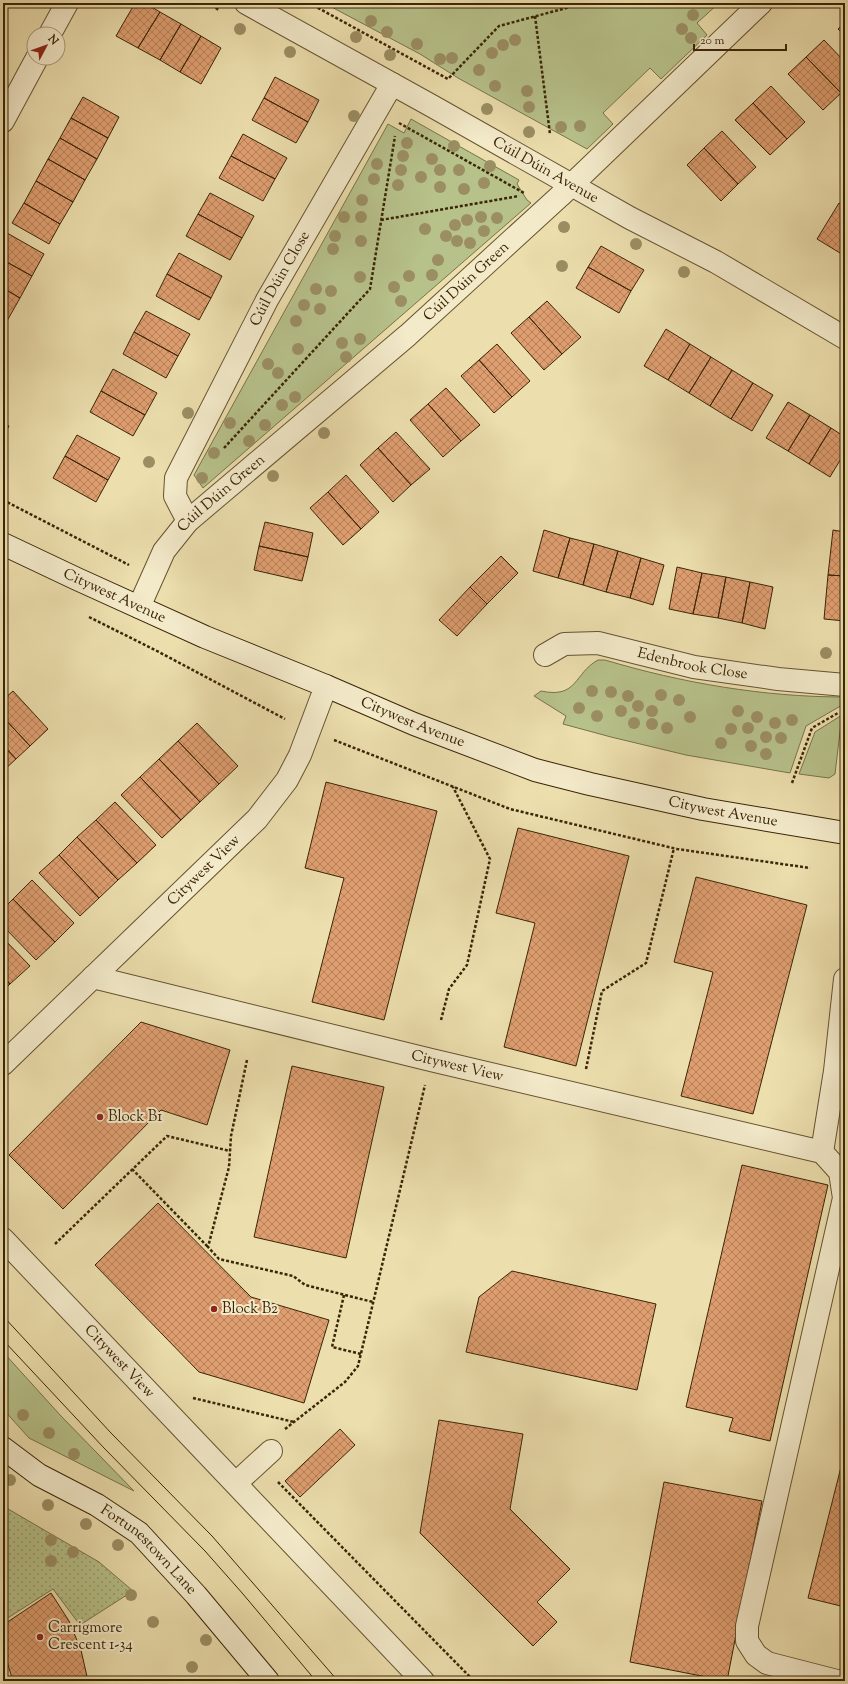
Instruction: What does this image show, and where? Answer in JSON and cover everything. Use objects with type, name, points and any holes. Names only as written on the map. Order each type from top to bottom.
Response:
[{"type":"street","points":[[54,26],[67,3]]},
{"type":"street","name":"Cúil Dúin Avenue","points":[[246,3],[630,218],[716,262],[845,338]]},
{"type":"street","name":"Cúil Dúin Green","points":[[139,607],[164,551],[188,522],[408,335],[572,185],[762,3]]},
{"type":"street","points":[[3,121],[33,66]]},
{"type":"street","name":"Cúil Dúin Close","points":[[188,522],[175,496],[176,478],[267,300],[392,84]]},
{"type":"street","name":"Citywest Avenue","points":[[3,544],[77,580],[205,636],[414,724],[535,770],[590,784],[703,809],[845,833]]},
{"type":"street","name":"Edenbrook Close","points":[[545,655],[564,644],[598,643],[694,667],[771,678],[845,685]]},
{"type":"street","name":"Citywest View","points":[[3,1064],[257,819],[287,780],[300,755],[326,686]]},
{"type":"street","name":"Citywest View","points":[[93,977],[431,1060],[822,1152]]},
{"type":"street","points":[[837,1681],[767,1663],[756,1655],[747,1641],[749,1618],[844,1198],[840,1172],[822,1152],[835,1070],[845,979]]},
{"type":"street","name":"Citywest View","points":[[3,1239],[423,1681]]},
{"type":"street","name":"Fortunestown Lane","points":[[3,1448],[39,1475],[97,1505],[139,1533],[191,1590],[268,1681]]},
{"type":"street","points":[[236,1483],[265,1457]]},
{"type":"path","points":[[309,3],[448,79],[499,26],[585,3]]},
{"type":"path","points":[[535,16],[550,134]]},
{"type":"path","points":[[220,452],[370,288],[381,220],[397,122],[527,194],[381,220]]},
{"type":"path","points":[[3,500],[104,553],[152,576]]},
{"type":"path","points":[[87,616],[157,651],[286,720]]},
{"type":"path","points":[[792,783],[812,728],[838,712]]},
{"type":"path","points":[[346,744],[510,809],[674,848],[810,868]]},
{"type":"path","points":[[442,1020],[449,989],[467,965],[490,859],[452,786]]},
{"type":"path","points":[[580,1094],[602,992],[646,963],[674,848]]},
{"type":"path","points":[[208,1247],[229,1167],[231,1136],[248,1060]]},
{"type":"path","points":[[283,1430],[345,1382],[358,1366],[431,1060]]},
{"type":"path","points":[[55,1244],[167,1136],[230,1151]]},
{"type":"path","points":[[132,1169],[219,1259],[293,1276],[305,1285],[374,1302]]},
{"type":"path","points":[[344,1295],[332,1347],[361,1354]]},
{"type":"path","points":[[192,1398],[294,1422]]},
{"type":"path","points":[[265,1457],[474,1681]]},
{"type":"green space","points":[[324,3],[719,3],[697,23],[707,35],[661,79],[650,68],[603,113],[613,124],[587,149],[458,78],[420,54]]},
{"type":"green space","points":[[411,119],[519,180],[517,184],[527,200],[531,203],[203,488],[194,475],[388,124],[404,133]]},
{"type":"green space","points":[[598,660],[605,660],[693,682],[723,687],[784,694],[844,697],[844,704],[806,726],[790,773],[686,755],[563,724],[566,716],[534,696],[541,691],[553,692],[562,691],[569,688],[590,665]]},
{"type":"green space","points":[[842,715],[835,774],[829,778],[799,774],[815,732]]},
{"type":"green space","points":[[3,1352],[61,1416],[134,1491],[29,1438],[3,1409]]},
{"type":"green space","points":[[3,1506],[99,1562],[133,1591],[80,1625],[53,1589],[3,1621]]},
{"type":"building","points":[[135,3],[145,3],[160,12],[138,48],[116,36]]},
{"type":"building","points":[[160,12],[181,24],[160,60],[138,48]]},
{"type":"building","points":[[845,22],[845,36],[838,29]]},
{"type":"building","points":[[181,24],[201,36],[180,72],[160,60]]},
{"type":"building","points":[[201,36],[221,48],[201,84],[180,72]]},
{"type":"building","points":[[824,40],[845,62],[845,89],[841,93],[806,57]]},
{"type":"building","points":[[806,57],[841,93],[823,110],[788,74]]},
{"type":"building","points":[[275,77],[319,100],[308,122],[264,98]]},
{"type":"building","points":[[771,86],[805,122],[787,139],[753,103]]},
{"type":"building","points":[[83,97],[119,117],[108,138],[71,118]]},
{"type":"building","points":[[264,98],[308,122],[296,143],[252,120]]},
{"type":"building","points":[[753,103],[787,139],[770,155],[735,120]]},
{"type":"building","points":[[71,118],[108,138],[97,159],[60,138]]},
{"type":"building","points":[[722,131],[756,167],[738,184],[704,148]]},
{"type":"building","points":[[243,134],[287,158],[275,179],[231,156]]},
{"type":"building","points":[[60,138],[97,159],[85,180],[48,159]]},
{"type":"building","points":[[704,148],[738,184],[721,201],[687,165]]},
{"type":"building","points":[[231,156],[275,179],[263,201],[219,178]]},
{"type":"building","points":[[48,159],[85,180],[73,202],[36,181]]},
{"type":"building","points":[[36,181],[73,202],[60,224],[24,203]]},
{"type":"building","points":[[210,193],[254,216],[242,238],[198,214]]},
{"type":"building","points":[[24,203],[60,224],[49,244],[12,223]]},
{"type":"building","points":[[839,203],[845,207],[845,244],[840,253],[817,239]]},
{"type":"building","points":[[198,214],[242,238],[230,260],[186,236]]},
{"type":"building","points":[[7,233],[44,254],[32,276],[3,260],[3,240]]},
{"type":"building","points":[[845,244],[845,256],[840,253]]},
{"type":"building","points":[[601,246],[644,270],[631,291],[588,267]]},
{"type":"building","points":[[179,253],[222,276],[211,298],[167,274]]},
{"type":"building","points":[[3,260],[32,276],[20,298],[3,288]]},
{"type":"building","points":[[588,267],[631,291],[619,313],[576,288]]},
{"type":"building","points":[[167,274],[211,298],[199,320],[156,296]]},
{"type":"building","points":[[3,288],[20,298],[7,321],[3,319]]},
{"type":"building","points":[[547,301],[581,337],[562,354],[529,317]]},
{"type":"building","points":[[146,311],[190,334],[178,356],[134,332]]},
{"type":"building","points":[[529,317],[562,354],[544,370],[511,333]]},
{"type":"building","points":[[666,329],[690,344],[668,380],[644,366]]},
{"type":"building","points":[[134,332],[178,356],[166,378],[123,354]]},
{"type":"building","points":[[497,344],[530,381],[512,397],[479,360]]},
{"type":"building","points":[[690,344],[711,357],[689,393],[668,380]]},
{"type":"building","points":[[711,357],[732,370],[710,406],[689,393]]},
{"type":"building","points":[[479,360],[512,397],[494,413],[461,376]]},
{"type":"building","points":[[113,369],[157,393],[145,415],[101,391]]},
{"type":"building","points":[[732,370],[753,383],[731,419],[710,406]]},
{"type":"building","points":[[753,383],[773,395],[752,431],[731,419]]},
{"type":"building","points":[[446,388],[480,425],[461,441],[428,404]]},
{"type":"building","points":[[101,391],[145,415],[133,436],[90,412]]},
{"type":"building","points":[[788,402],[810,415],[788,451],[766,438]]},
{"type":"building","points":[[428,404],[461,441],[443,457],[410,420]]},
{"type":"building","points":[[810,415],[831,428],[809,464],[788,451]]},
{"type":"building","points":[[3,423],[9,426],[3,437]]},
{"type":"building","points":[[831,428],[845,437],[845,452],[830,477],[809,464]]},
{"type":"building","points":[[396,432],[430,469],[411,485],[378,448]]},
{"type":"building","points":[[77,435],[120,458],[108,480],[65,456]]},
{"type":"building","points":[[378,448],[411,485],[393,502],[360,465]]},
{"type":"building","points":[[65,456],[108,480],[96,502],[53,478]]},
{"type":"building","points":[[346,475],[379,512],[361,529],[328,492]]},
{"type":"building","points":[[328,492],[361,529],[343,545],[310,508]]},
{"type":"building","points":[[265,522],[313,533],[308,557],[259,546]]},
{"type":"building","points":[[544,530],[570,538],[558,578],[533,571]]},
{"type":"building","points":[[833,530],[845,532],[845,576],[828,575]]},
{"type":"building","points":[[570,538],[594,544],[583,585],[558,578]]},
{"type":"building","points":[[594,544],[618,551],[606,592],[583,585]]},
{"type":"building","points":[[259,546],[308,557],[302,581],[254,570]]},
{"type":"building","points":[[618,551],[641,558],[630,598],[606,592]]},
{"type":"building","points":[[501,556],[518,573],[487,604],[470,587]]},
{"type":"building","points":[[641,558],[664,565],[653,605],[630,598]]},
{"type":"building","points":[[677,567],[702,573],[693,614],[669,609]]},
{"type":"building","points":[[702,573],[726,577],[718,618],[693,614]]},
{"type":"building","points":[[828,575],[845,576],[845,621],[824,619]]},
{"type":"building","points":[[726,577],[750,582],[742,623],[718,618]]},
{"type":"building","points":[[750,582],[773,587],[765,629],[742,623]]},
{"type":"building","points":[[470,587],[487,604],[457,636],[439,620]]},
{"type":"building","points":[[13,691],[48,729],[30,746],[3,717],[3,700]]},
{"type":"building","points":[[3,717],[30,746],[16,759],[3,745]]},
{"type":"building","points":[[197,723],[238,766],[219,784],[178,741]]},
{"type":"building","points":[[178,741],[219,784],[200,802],[159,759]]},
{"type":"building","points":[[3,745],[16,759],[3,771]]},
{"type":"building","points":[[159,759],[200,802],[181,820],[140,777]]},
{"type":"building","points":[[140,777],[181,820],[162,838],[121,795]]},
{"type":"building","points":[[326,782],[437,811],[384,1020],[312,1002],[344,878],[305,868]]},
{"type":"building","points":[[115,802],[156,845],[137,863],[96,820]]},
{"type":"building","points":[[96,820],[137,863],[118,880],[77,837]]},
{"type":"building","points":[[518,828],[629,856],[576,1066],[504,1047],[535,923],[496,913]]},
{"type":"building","points":[[77,837],[118,880],[99,898],[59,855]]},
{"type":"building","points":[[59,855],[99,898],[80,916],[39,873]]},
{"type":"building","points":[[696,877],[807,905],[753,1114],[681,1096],[713,972],[674,962]]},
{"type":"building","points":[[32,880],[74,923],[55,942],[13,899]]},
{"type":"building","points":[[13,899],[55,942],[36,960],[3,926],[3,909]]},
{"type":"building","points":[[3,938],[30,966],[10,984],[3,976]]},
{"type":"building","points":[[3,976],[10,984],[3,991]]},
{"type":"building","name":"Block B1","points":[[141,1022],[230,1050],[207,1125],[161,1110],[63,1209],[9,1155]]},
{"type":"building","points":[[292,1066],[384,1087],[346,1258],[254,1237]]},
{"type":"building","points":[[742,1165],[828,1185],[770,1441],[729,1431],[733,1418],[686,1407]]},
{"type":"building","name":"Block B2","points":[[158,1203],[251,1297],[329,1320],[304,1403],[199,1372],[95,1265]]},
{"type":"building","points":[[512,1271],[656,1304],[637,1390],[466,1352],[479,1297]]},
{"type":"building","points":[[439,1420],[523,1434],[510,1509],[570,1569],[537,1602],[557,1622],[533,1646],[420,1533]]},
{"type":"building","points":[[340,1429],[355,1445],[300,1497],[285,1481]]},
{"type":"building","points":[[845,1451],[845,1607],[808,1598]]},
{"type":"building","points":[[664,1482],[762,1501],[727,1681],[630,1662]]},
{"type":"building","name":"Carrigmore Crescent 1-34","points":[[51,1593],[69,1621],[81,1650],[88,1681],[13,1681],[8,1665],[3,1657],[3,1625]]},
{"type":"tram line","points":[[3,1316],[111,1433],[212,1536],[338,1681]]},
{"type":"tram line","points":[[3,1340],[104,1448],[205,1551],[316,1681]]},
{"type":"place","name":"Block B1","points":[[100,1117]]},
{"type":"place","name":"Block B2","points":[[214,1309]]},
{"type":"place","name":"Carrigmore Crescent 1-34","points":[[40,1637]]}]
